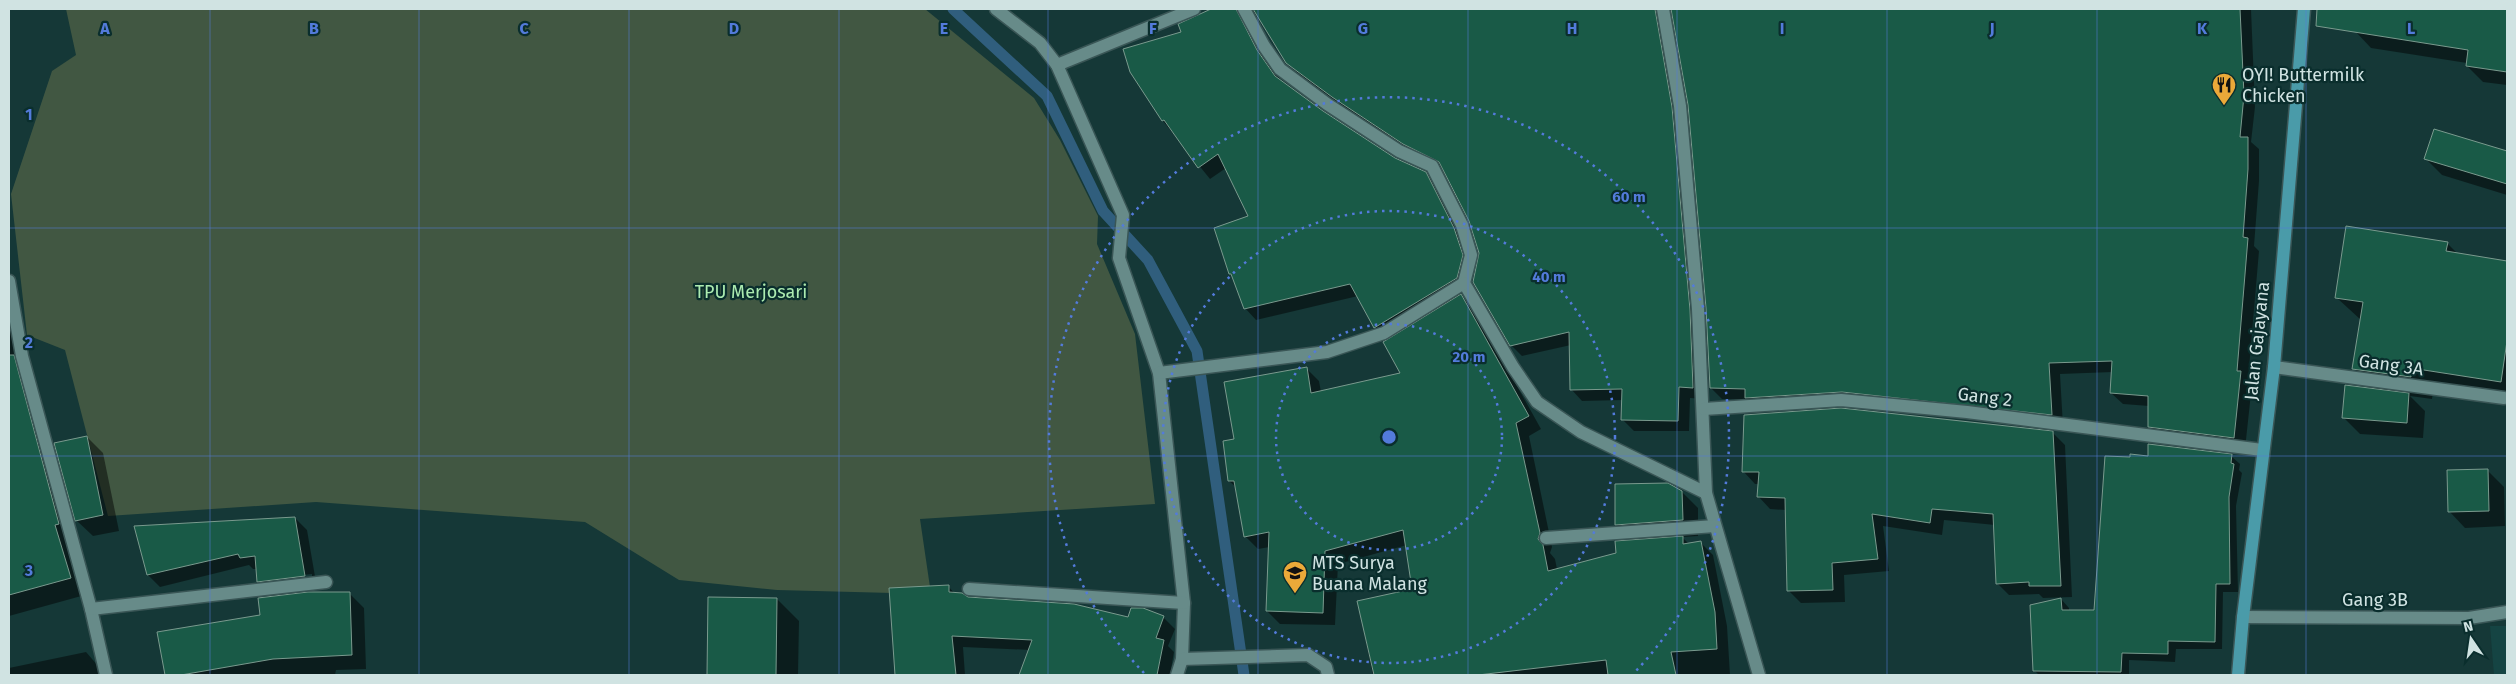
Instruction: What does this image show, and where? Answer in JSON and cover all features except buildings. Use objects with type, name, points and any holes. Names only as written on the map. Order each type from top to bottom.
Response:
[{"type":"main road","name":"Jalan Gajayana","points":[[2238,675],[2262,450],[2274,367],[2304,9]]},
{"type":"street","points":[[996,9],[1040,43],[1057,65],[1123,215],[1119,258],[1159,373],[1184,603],[1182,659],[1177,675]]},
{"type":"street","points":[[1057,65],[1194,9]]},
{"type":"street","points":[[1244,9],[1264,46],[1280,69],[1327,104],[1399,151],[1432,166],[1462,225],[1471,255],[1464,284],[1512,367],[1537,402],[1581,432],[1706,493]]},
{"type":"street","points":[[1663,9],[1680,106],[1698,309],[1704,409],[1706,493],[1734,583],[1759,675]]},
{"type":"street","points":[[9,281],[22,356],[91,609],[106,675]]},
{"type":"street","points":[[1159,373],[1327,352],[1384,333],[1464,284]]},
{"type":"street","points":[[9,359],[22,356]]},
{"type":"street","name":"Gang 3A","points":[[2274,367],[2504,398]]},
{"type":"street","name":"Gang 2","points":[[1704,409],[1841,400],[1967,412],[2262,450]]},
{"type":"street","points":[[1546,538],[1715,526]]},
{"type":"street","points":[[91,609],[326,582]]},
{"type":"street","points":[[969,589],[1184,603]]},
{"type":"street","name":"Gang 3B","points":[[2243,617],[2469,618],[2507,612]]},
{"type":"street","points":[[1182,659],[1308,655],[1326,667],[1328,675]]},
{"type":"shaded area","points":[[2490,626],[2507,626],[2507,675],[2494,675]]},
{"type":"green space","name":"TPU Merjosari","points":[[66,9],[925,9],[1034,98],[1060,140],[1098,216],[1097,244],[1135,334],[1155,504],[920,519],[931,594],[777,590],[679,580],[585,522],[316,502],[108,516],[65,350],[27,335],[11,194],[52,71],[76,55]]},
{"type":"waterway","points":[[953,9],[1047,96],[1103,211],[1148,260],[1197,351],[1244,675]]},
{"type":"place","name":"OYI! Buttermilk Chicken","points":[[2224,106]]},
{"type":"place","name":"MTS Surya Buana Malang","points":[[1295,594]]}]
